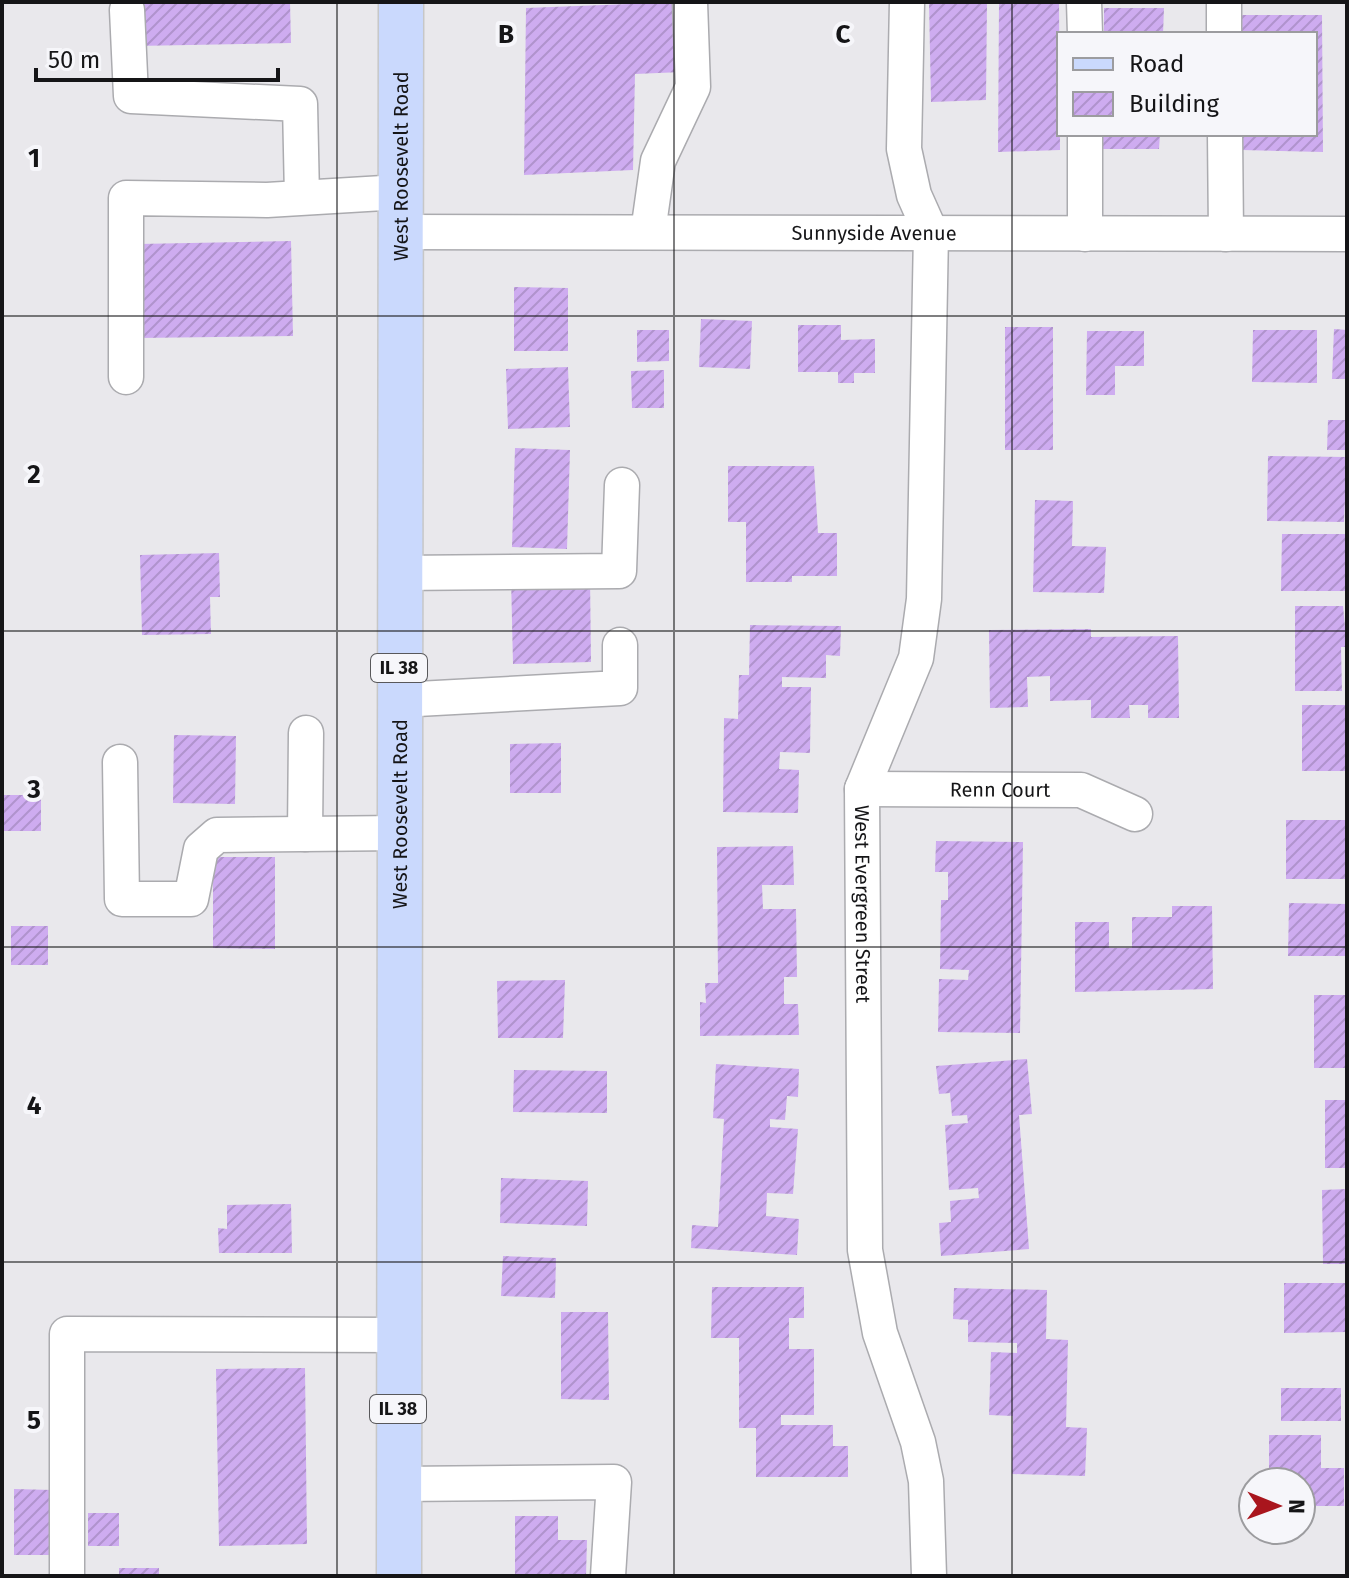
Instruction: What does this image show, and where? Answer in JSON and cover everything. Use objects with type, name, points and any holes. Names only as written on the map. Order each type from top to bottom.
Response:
[{"type":"main road","name":"West Roosevelt Road","points":[[399,1576],[401,2]]},
{"type":"street","points":[[648,232],[658,161],[693,87],[690,2]]},
{"type":"street","points":[[907,2],[904,149],[914,195],[931,233]]},
{"type":"street","points":[[1084,2],[1085,32]]},
{"type":"street","points":[[1224,2],[1224,32]]},
{"type":"street","points":[[127,10],[131,96],[300,104],[302,197]]},
{"type":"street","points":[[1085,136],[1085,234]]},
{"type":"street","points":[[1225,136],[1226,234]]},
{"type":"street","name":"Sunnyside Avenue","points":[[126,377],[126,198],[302,197],[400,212],[648,232],[1347,234]]},
{"type":"street","name":"West Evergreen Street","points":[[929,1576],[926,1481],[918,1442],[880,1333],[865,1250],[862,789],[916,658],[922,631],[931,233]]},
{"type":"street","points":[[399,573],[619,571],[622,485]]},
{"type":"street","points":[[399,700],[620,688],[620,645]]},
{"type":"street","points":[[305,834],[306,733]]},
{"type":"street","points":[[120,762],[122,899],[191,899],[201,849],[217,835],[400,833]]},
{"type":"street","name":"Renn Court","points":[[862,789],[1081,790],[1135,814]]},
{"type":"street","points":[[67,1576],[67,1334],[399,1335]]},
{"type":"street","points":[[398,1484],[614,1482],[608,1576]]},
{"type":"building","points":[[136,2],[290,2],[291,43],[136,46]]},
{"type":"building","points":[[681,2],[682,72],[635,74],[633,170],[524,175],[526,8]]},
{"type":"building","points":[[929,2],[987,2],[986,100],[931,102]]},
{"type":"building","points":[[999,3],[1059,4],[1057,136],[1060,136],[1060,150],[998,152]]},
{"type":"building","points":[[1104,8],[1164,8],[1163,32],[1104,32]]},
{"type":"building","points":[[1241,15],[1322,15],[1323,152],[1242,150],[1242,136],[1317,136],[1317,32],[1242,32]]},
{"type":"building","points":[[1102,136],[1160,136],[1159,149],[1102,149]]},
{"type":"building","points":[[291,241],[293,336],[139,338],[138,244]]},
{"type":"building","points":[[514,287],[568,288],[568,351],[514,351]]},
{"type":"building","points":[[701,319],[752,321],[750,369],[699,367]]},
{"type":"building","points":[[798,325],[841,325],[841,340],[875,339],[875,373],[854,373],[854,383],[838,383],[838,372],[798,372]]},
{"type":"building","points":[[1005,327],[1053,327],[1053,450],[1005,450]]},
{"type":"building","points":[[1334,329],[1347,330],[1347,379],[1332,379]]},
{"type":"building","points":[[637,330],[669,330],[669,361],[637,362]]},
{"type":"building","points":[[1253,330],[1317,330],[1317,383],[1252,382]]},
{"type":"building","points":[[1087,331],[1144,331],[1144,366],[1115,366],[1115,395],[1086,395]]},
{"type":"building","points":[[568,367],[570,427],[508,429],[506,369]]},
{"type":"building","points":[[664,370],[664,408],[632,408],[631,371]]},
{"type":"building","points":[[1328,420],[1347,420],[1347,450],[1327,450]]},
{"type":"building","points":[[515,448],[570,450],[567,549],[512,547]]},
{"type":"building","points":[[1268,456],[1347,457],[1344,522],[1267,521]]},
{"type":"building","points":[[728,466],[814,466],[818,533],[837,533],[837,576],[792,576],[792,582],[746,582],[746,522],[728,522]]},
{"type":"building","points":[[1035,500],[1073,501],[1072,546],[1106,547],[1104,593],[1033,592]]},
{"type":"building","points":[[1282,534],[1347,534],[1347,591],[1281,591]]},
{"type":"building","points":[[219,553],[220,597],[210,597],[211,634],[142,635],[140,555]]},
{"type":"building","points":[[590,576],[591,662],[513,664],[511,577]]},
{"type":"building","points":[[1295,606],[1343,606],[1347,647],[1341,647],[1342,691],[1295,691]]},
{"type":"building","points":[[750,625],[841,626],[840,656],[826,655],[826,678],[782,677],[782,687],[811,687],[810,753],[780,752],[779,769],[799,770],[798,813],[723,812],[724,718],[738,719],[739,675],[749,675]]},
{"type":"building","points":[[1091,629],[1091,637],[1178,636],[1179,718],[1148,718],[1148,705],[1129,705],[1130,718],[1091,718],[1091,700],[1050,701],[1050,676],[1027,677],[1028,707],[990,708],[989,630]]},
{"type":"building","points":[[1302,705],[1347,705],[1347,771],[1302,771]]},
{"type":"building","points":[[174,735],[236,736],[235,804],[173,803]]},
{"type":"building","points":[[561,743],[561,793],[510,793],[510,744]]},
{"type":"building","points":[[2,795],[41,795],[41,831],[2,831]]},
{"type":"building","points":[[1286,820],[1347,820],[1347,879],[1286,879]]},
{"type":"building","points":[[936,841],[1023,842],[1020,1033],[938,1032],[939,979],[968,980],[969,970],[940,969],[941,900],[948,900],[948,872],[935,872]]},
{"type":"building","points":[[793,846],[794,885],[762,885],[763,909],[796,909],[797,977],[784,977],[784,1004],[798,1004],[799,1035],[700,1036],[700,1002],[706,1003],[705,983],[718,983],[717,847]]},
{"type":"building","points":[[213,857],[275,857],[275,949],[213,948]]},
{"type":"building","points":[[1289,903],[1347,904],[1347,956],[1288,956]]},
{"type":"building","points":[[1172,906],[1212,906],[1213,989],[1075,992],[1075,922],[1109,922],[1109,948],[1132,948],[1132,917],[1172,917]]},
{"type":"building","points":[[11,926],[48,926],[48,965],[11,965]]},
{"type":"building","points":[[565,980],[563,1038],[498,1038],[497,981]]},
{"type":"building","points":[[1314,995],[1347,995],[1347,1068],[1314,1068]]},
{"type":"building","points":[[1027,1059],[1032,1114],[1019,1115],[1029,1249],[941,1256],[939,1223],[951,1222],[950,1201],[979,1198],[978,1188],[949,1190],[945,1125],[968,1123],[967,1115],[952,1116],[950,1093],[939,1094],[936,1066]]},
{"type":"building","points":[[716,1064],[799,1069],[798,1097],[787,1096],[785,1120],[770,1119],[770,1127],[798,1129],[793,1194],[767,1193],[766,1216],[799,1219],[797,1255],[691,1248],[692,1225],[718,1227],[724,1119],[713,1118]]},
{"type":"building","points":[[514,1070],[607,1071],[607,1113],[513,1112]]},
{"type":"building","points":[[1325,1100],[1347,1100],[1347,1168],[1325,1168]]},
{"type":"building","points":[[501,1178],[588,1181],[587,1226],[500,1223]]},
{"type":"building","points":[[1347,1189],[1347,1264],[1323,1264],[1322,1190]]},
{"type":"building","points":[[291,1204],[292,1253],[219,1253],[218,1228],[227,1229],[227,1205]]},
{"type":"building","points":[[503,1256],[556,1258],[555,1298],[501,1296]]},
{"type":"building","points":[[1284,1283],[1347,1283],[1347,1332],[1284,1333]]},
{"type":"building","points":[[712,1287],[804,1287],[804,1318],[789,1318],[789,1349],[814,1349],[814,1415],[781,1415],[781,1425],[833,1425],[833,1446],[848,1446],[848,1477],[756,1477],[756,1428],[739,1428],[739,1338],[711,1338]]},
{"type":"building","points":[[954,1288],[1047,1290],[1046,1339],[1068,1340],[1066,1427],[1087,1428],[1085,1476],[1012,1474],[1013,1416],[989,1415],[991,1352],[1017,1353],[1017,1343],[968,1342],[968,1320],[953,1319]]},
{"type":"building","points":[[561,1312],[608,1312],[609,1400],[561,1399]]},
{"type":"building","points":[[305,1368],[307,1544],[219,1546],[216,1369]]},
{"type":"building","points":[[1281,1388],[1341,1388],[1341,1421],[1281,1421]]},
{"type":"building","points":[[1269,1435],[1321,1435],[1321,1468],[1344,1468],[1344,1506],[1317,1506],[1317,1466],[1269,1466]]},
{"type":"building","points":[[14,1489],[53,1490],[53,1555],[14,1555]]},
{"type":"building","points":[[88,1513],[119,1513],[119,1546],[88,1546]]},
{"type":"building","points":[[515,1516],[558,1516],[558,1540],[587,1540],[586,1576],[515,1576]]},
{"type":"building","points":[[119,1568],[159,1568],[159,1576],[119,1576]]}]
